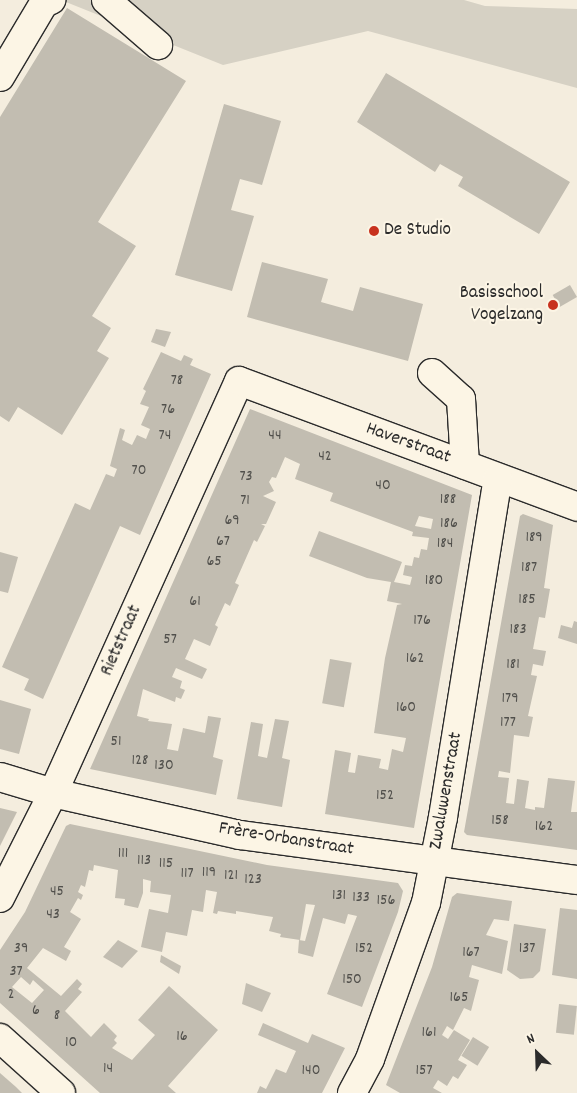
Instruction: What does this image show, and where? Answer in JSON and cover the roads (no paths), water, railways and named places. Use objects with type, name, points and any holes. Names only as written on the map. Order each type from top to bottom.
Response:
[{"type":"street","points":[[0,77],[44,4],[52,0]]},
{"type":"street","points":[[106,0],[158,46]]},
{"type":"street","points":[[432,373],[461,399],[465,465]]},
{"type":"street","name":"Haverstraat","points":[[239,381],[577,507]]},
{"type":"street","name":"Rietstraat","points":[[0,898],[54,793],[239,381]]},
{"type":"street","name":"Zwaluwenstraat","points":[[356,1092],[370,1059],[426,903],[498,478]]},
{"type":"street","name":"Frère-Orbanstraat","points":[[0,777],[54,793],[240,835],[577,880]]},
{"type":"street","points":[[0,1038],[62,1093]]},
{"type":"place","name":"De Studio","points":[[374,231]]},
{"type":"place","name":"Basisschool Vogelzang","points":[[553,305]]}]
